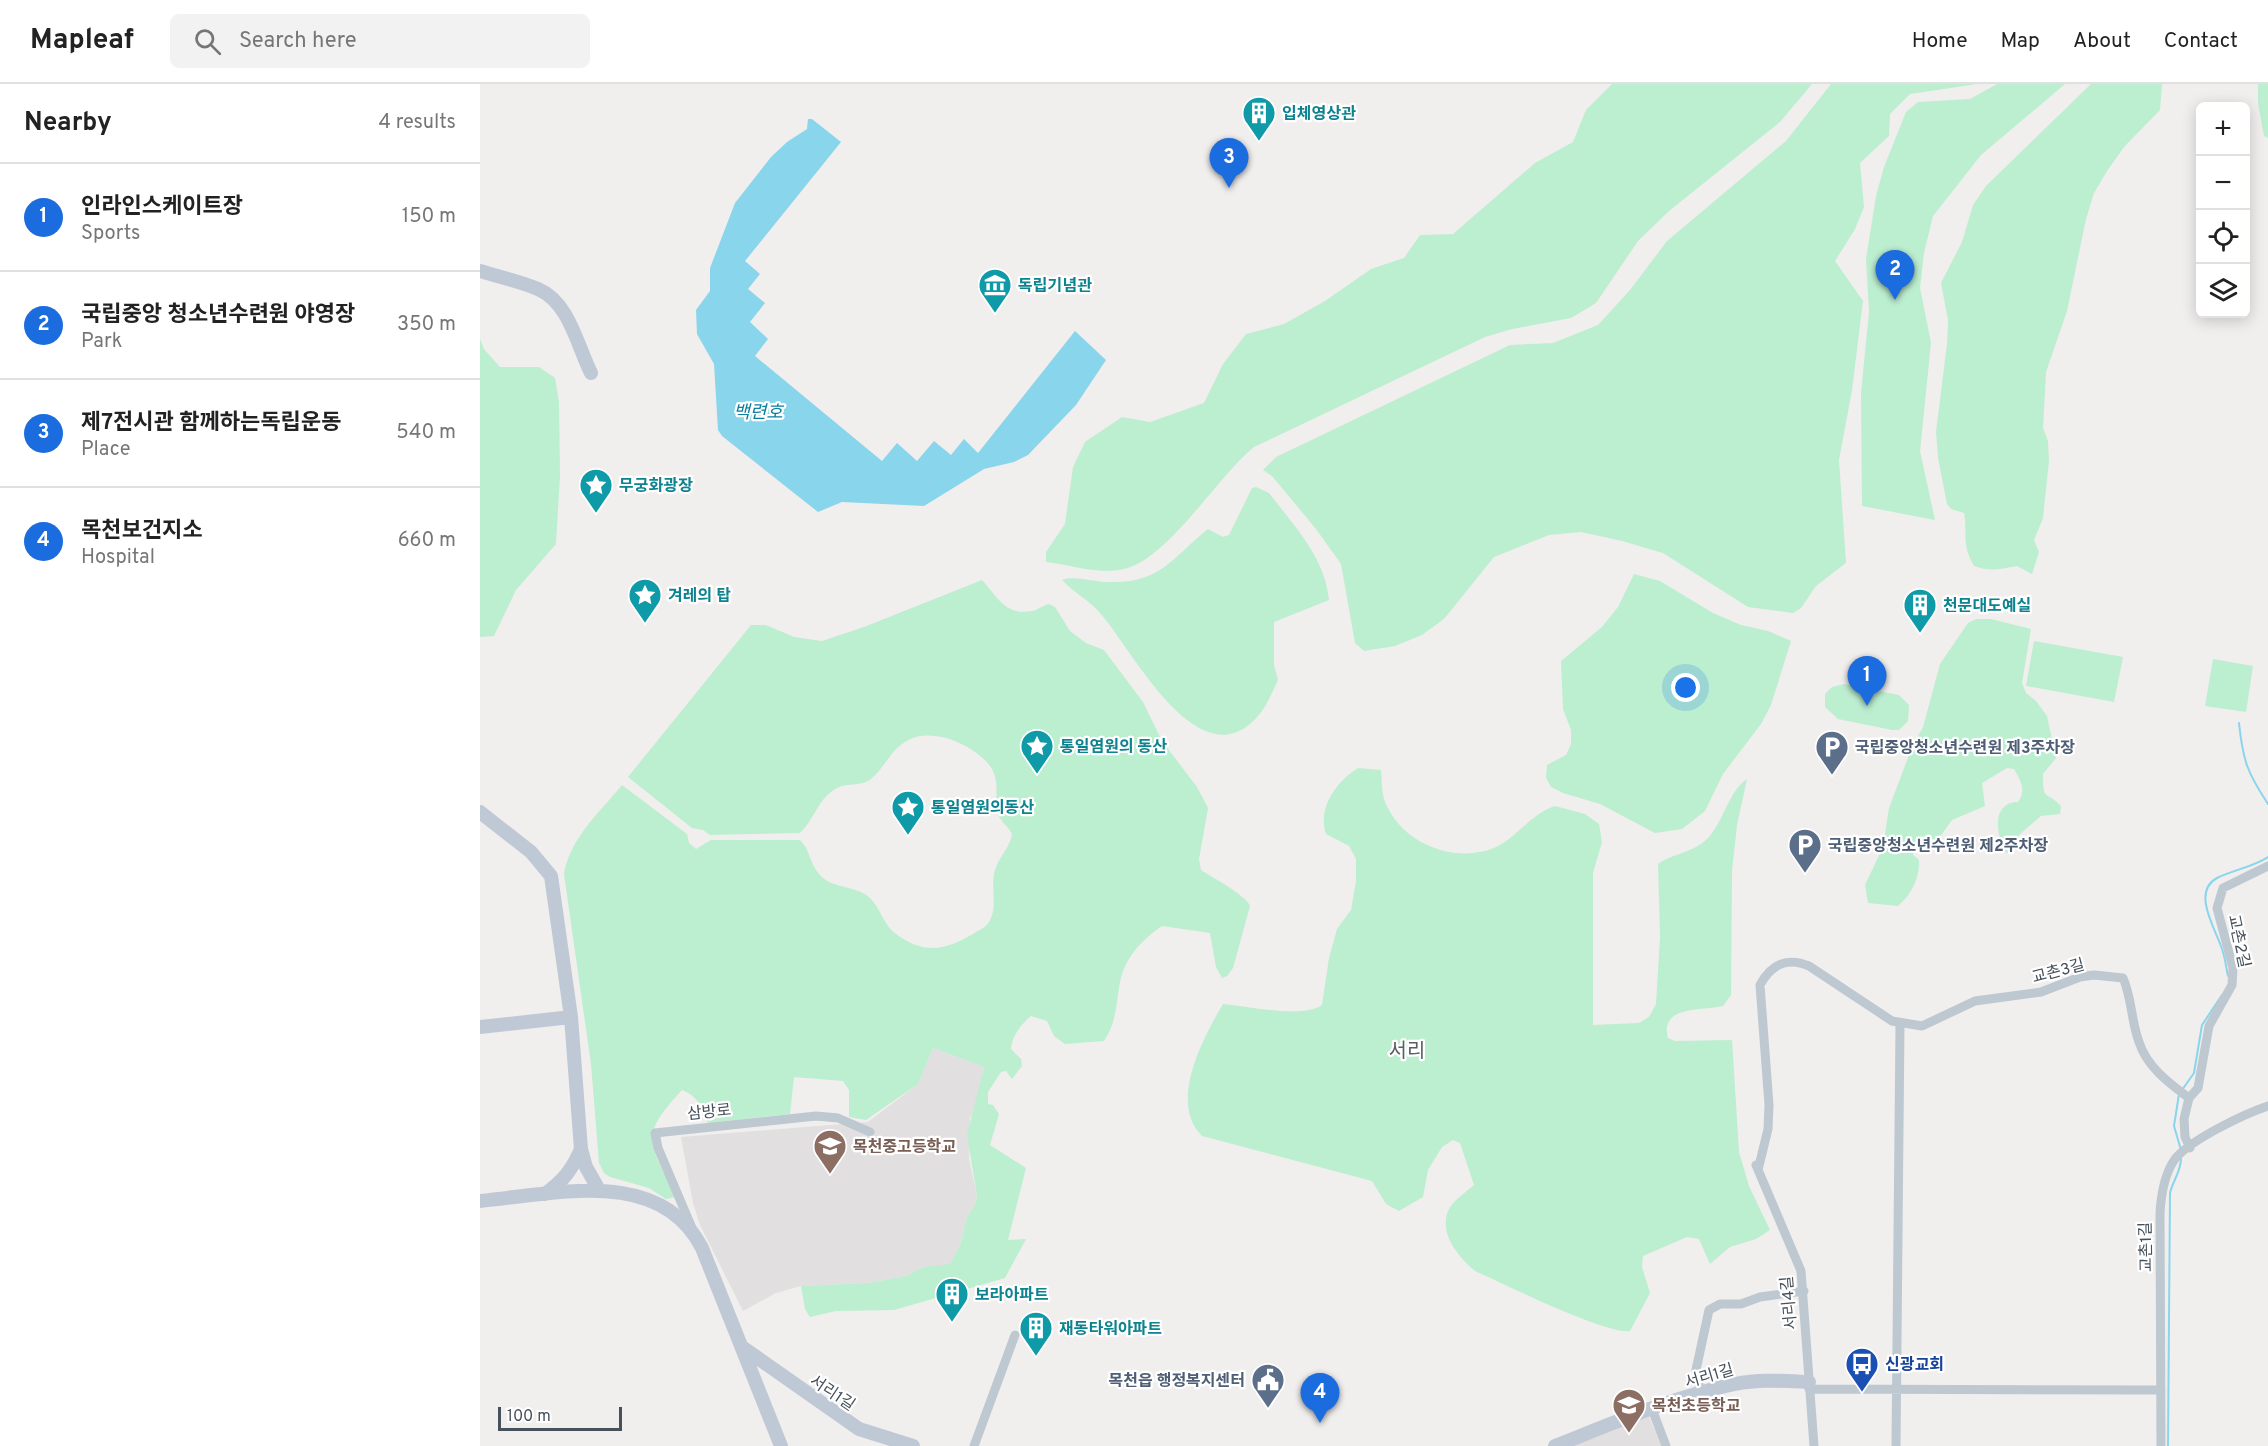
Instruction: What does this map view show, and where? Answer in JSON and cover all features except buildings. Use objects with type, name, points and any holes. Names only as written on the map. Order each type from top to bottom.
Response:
[{"type":"street","points":[[480,271],[539,289],[552,297],[572,328],[591,373]]},
{"type":"street","points":[[480,812],[531,852],[551,876],[571,1017],[581,1149],[586,1167],[599,1190]]},
{"type":"street","name":"교촌2길","points":[[2188,1149],[2184,1119],[2187,1097],[2198,1088],[2209,1026],[2232,985],[2233,968],[2217,908],[2223,888],[2268,866]]},
{"type":"street","name":"서리4길","points":[[1814,1446],[1804,1292],[1798,1262],[1757,1168],[1768,1129],[1769,1105],[1760,985],[1769,972],[1784,962],[1799,962],[1900,1024]]},
{"type":"street","name":"교촌3길","points":[[1900,1024],[1922,1026],[1960,1006],[1975,1001],[2041,992],[2080,977],[2094,975],[2122,978],[2128,988],[2138,1041],[2143,1052],[2157,1071],[2187,1097]]},
{"type":"street","points":[[480,1027],[571,1017]]},
{"type":"street","points":[[1896,1446],[1900,1024]]},
{"type":"street","name":"교촌1길","points":[[2161,1446],[2160,1207],[2163,1189],[2176,1158],[2223,1125],[2268,1106]]},
{"type":"street","name":"삼방로","points":[[781,1446],[658,1148],[655,1133],[816,1116],[838,1118],[870,1132]]},
{"type":"street","points":[[545,1195],[563,1181],[573,1168],[581,1149]]},
{"type":"street","name":"삼방로","points":[[480,1201],[599,1190],[647,1198],[671,1209],[694,1233]]},
{"type":"street","points":[[1701,1394],[1696,1370],[1709,1310],[1720,1304],[1741,1304],[1760,1297],[1804,1292]]},
{"type":"street","points":[[974,1446],[1015,1335]]},
{"type":"street","name":"서리1길","points":[[742,1347],[859,1429],[913,1446]]},
{"type":"street","name":"서리1길","points":[[1555,1446],[1652,1409],[1734,1384],[1756,1381],[1897,1390],[2161,1390]]},
{"type":"street","points":[[1652,1409],[1666,1446]]},
{"type":"shaded area","name":"목천중고등학교","points":[[933,1048],[984,1067],[975,1110],[970,1118],[969,1159],[977,1196],[975,1205],[967,1217],[960,1245],[950,1265],[923,1267],[906,1276],[868,1283],[801,1286],[776,1293],[743,1311],[700,1225],[693,1203],[681,1137],[868,1122],[918,1084]]},
{"type":"shaded area","name":"목천초등학교","points":[[1649,1416],[1661,1446],[1573,1446]]},
{"type":"green space","points":[[1612,84],[1812,84],[1780,122],[1669,211],[1638,241],[1596,303],[1571,318],[1512,329],[1485,337],[1254,447],[1224,477],[1175,534],[1141,562],[1124,569],[1105,571],[1046,562],[1046,552],[1065,524],[1073,467],[1085,442],[1122,417],[1150,422],[1204,403],[1223,364],[1246,334],[1284,324],[1325,301],[1371,269],[1404,258],[1420,235],[1453,234],[1535,163],[1573,142],[1586,110]]},
{"type":"green space","points":[[1831,84],[1977,84],[1910,94],[1890,114],[1889,136],[1860,163],[1864,207],[1855,229],[1835,261],[1863,301],[1852,390],[1839,460],[1846,563],[1816,586],[1801,608],[1793,613],[1748,607],[1663,553],[1581,532],[1549,535],[1494,557],[1444,619],[1422,635],[1395,646],[1364,651],[1355,643],[1341,564],[1316,529],[1272,476],[1263,470],[1276,457],[1510,345],[1553,343],[1598,325],[1630,290],[1667,241],[1786,141]]},
{"type":"green space","points":[[1997,84],[2065,84],[1981,155],[1933,216],[1924,253],[1920,288],[1931,343],[1920,451],[1935,520],[1862,506],[1861,393],[1869,312],[1866,259],[1876,196],[1884,167],[1906,112],[1918,102],[1970,99]]},
{"type":"green space","points":[[2091,84],[2162,84],[2160,110],[2124,147],[2107,171],[2094,193],[2086,219],[2067,311],[2046,372],[2043,428],[2048,441],[2049,461],[2043,518],[2034,540],[2039,552],[2032,574],[2017,566],[1995,569],[1980,568],[1974,566],[1970,558],[1964,513],[1951,509],[1947,504],[1938,458],[1936,432],[1948,320],[1941,283],[1962,242],[1973,205],[1986,186]]},
{"type":"green space","points":[[2258,84],[2268,84],[2268,138],[2264,136],[2258,103]]},
{"type":"green space","points":[[480,339],[484,349],[500,367],[539,367],[555,378],[559,402],[560,476],[556,544],[516,590],[494,636],[480,637]]},
{"type":"green space","points":[[1256,487],[1269,493],[1307,543],[1321,570],[1329,600],[1274,622],[1274,665],[1278,680],[1267,703],[1258,716],[1236,732],[1213,733],[1190,722],[1168,703],[1100,613],[1062,580],[1072,578],[1126,582],[1153,574],[1164,568],[1208,529],[1223,537],[1229,535],[1252,488]]},
{"type":"green space","points":[[1634,574],[1660,581],[1713,613],[1741,625],[1768,631],[1791,641],[1771,705],[1761,724],[1723,774],[1705,811],[1682,829],[1655,833],[1600,804],[1551,787],[1546,778],[1547,765],[1566,755],[1571,744],[1571,730],[1563,709],[1561,661],[1602,627],[1618,607]]},
{"type":"green space","points":[[982,580],[1003,604],[1015,611],[1032,611],[1049,604],[1055,607],[1070,631],[1086,643],[1104,650],[1143,702],[1162,741],[1197,787],[1208,808],[1199,859],[1201,870],[1236,892],[1250,906],[1233,968],[1227,976],[1222,978],[1216,967],[1210,933],[1162,926],[1148,937],[1130,957],[1122,973],[1114,1020],[1104,1041],[1065,1044],[1054,1036],[1047,1021],[1031,1016],[1018,1031],[1011,1049],[1021,1059],[1022,1066],[1012,1079],[1006,1071],[1001,1072],[988,1092],[988,1104],[993,1105],[999,1114],[990,1145],[1026,1168],[1008,1240],[1026,1239],[1005,1278],[894,1310],[836,1311],[810,1317],[805,1309],[801,1286],[868,1283],[906,1276],[923,1267],[950,1264],[960,1245],[967,1217],[975,1205],[977,1196],[967,1135],[984,1067],[933,1048],[918,1084],[866,1120],[849,1117],[849,1090],[843,1081],[794,1077],[790,1114],[708,1123],[696,1099],[682,1090],[658,1119],[652,1140],[654,1151],[675,1197],[666,1199],[649,1188],[610,1177],[604,1173],[599,1163],[591,1064],[564,874],[567,861],[579,837],[622,785],[687,834],[689,843],[696,849],[711,840],[800,840],[820,875],[831,883],[866,895],[875,903],[891,930],[916,945],[944,947],[983,928],[989,922],[992,914],[995,870],[1012,834],[999,816],[996,781],[991,767],[977,753],[956,742],[934,736],[912,738],[893,752],[868,781],[841,786],[825,797],[800,833],[710,835],[703,830],[692,828],[628,777],[751,625],[766,625],[794,637],[822,641],[864,627]]},
{"type":"green space","points":[[1976,619],[1991,619],[2031,629],[2022,683],[2026,693],[2036,701],[2047,716],[2056,758],[2043,774],[2044,789],[2046,795],[2061,806],[2060,814],[2041,816],[2019,835],[2010,853],[2006,853],[2000,838],[1998,821],[2003,808],[2009,803],[2018,802],[2022,793],[2020,781],[2014,769],[2007,768],[1982,783],[1985,806],[1952,820],[1937,841],[1928,836],[1917,837],[1913,855],[1919,860],[1918,873],[1914,886],[1903,902],[1898,906],[1868,903],[1865,885],[1883,847],[1889,808],[1912,747],[1923,727],[1940,664],[1968,623]]},
{"type":"green space","points":[[2034,641],[2123,657],[2114,702],[2026,686]]},
{"type":"green space","points":[[2213,659],[2253,666],[2246,712],[2205,706]]},
{"type":"green space","points":[[1844,684],[1899,695],[1909,705],[1908,721],[1899,730],[1892,730],[1838,719],[1825,707],[1825,694],[1832,687]]},
{"type":"green space","points":[[1358,768],[1381,770],[1385,800],[1397,823],[1421,842],[1450,852],[1480,852],[1494,848],[1538,815],[1555,806],[1585,814],[1599,824],[1602,842],[1593,873],[1593,1025],[1639,1023],[1649,1017],[1656,1004],[1660,937],[1658,864],[1696,847],[1708,838],[1735,791],[1747,779],[1737,825],[1732,871],[1731,995],[1723,1006],[1685,1011],[1676,1015],[1667,1027],[1668,1038],[1675,1041],[1732,1040],[1739,1152],[1749,1186],[1770,1230],[1756,1239],[1730,1247],[1710,1264],[1699,1239],[1687,1237],[1643,1256],[1642,1267],[1650,1293],[1630,1331],[1618,1330],[1578,1317],[1475,1271],[1463,1259],[1452,1245],[1446,1229],[1448,1211],[1474,1185],[1460,1143],[1453,1140],[1442,1147],[1428,1170],[1423,1197],[1399,1211],[1386,1204],[1372,1181],[1202,1136],[1192,1122],[1188,1106],[1188,1089],[1192,1070],[1206,1034],[1223,1004],[1274,1011],[1302,1011],[1322,1005],[1329,958],[1337,929],[1351,910],[1356,881],[1356,859],[1349,846],[1326,834],[1324,815],[1336,788]]},
{"type":"water","name":"백련호","points":[[808,119],[812,119],[841,142],[745,261],[760,274],[748,289],[765,303],[750,322],[768,339],[755,356],[882,461],[897,443],[917,461],[934,441],[951,455],[964,439],[978,453],[1075,331],[1106,360],[1076,405],[1028,455],[1014,462],[984,469],[924,506],[842,502],[818,512],[722,436],[718,430],[714,364],[697,334],[696,310],[710,291],[710,268],[735,203],[771,157],[787,142],[807,129]]},
{"type":"waterway","points":[[2239,723],[2247,766],[2268,804]]},
{"type":"waterway","points":[[2228,976],[2223,952],[2207,912],[2206,892],[2217,878],[2268,857]]},
{"type":"waterway","points":[[2182,1090],[2194,1073],[2202,1025],[2222,995]]},
{"type":"waterway","points":[[2179,1094],[2174,1126],[2181,1150]]},
{"type":"waterway","points":[[2168,1446],[2170,1193],[2180,1168],[2181,1158]]},
{"type":"place","name":"입체영상관","points":[[1259,142]]},
{"type":"place","name":"제7전시관 함께하는독립운동","points":[[1229,188]]},
{"type":"place","name":"국립중앙 청소년수련원 야영장","points":[[1895,300]]},
{"type":"place","name":"독립기념관","points":[[995,314]]},
{"type":"place","name":"무궁화광장","points":[[596,514]]},
{"type":"place","name":"겨레의 탑","points":[[645,624]]},
{"type":"place","name":"천문대도예실","points":[[1920,634]]},
{"type":"place","name":"인라인스케이트장","points":[[1867,706]]},
{"type":"place","name":"통일염원의 동산","points":[[1037,775]]},
{"type":"place","name":"국립중앙청소년수련원 제3주차장","points":[[1832,776]]},
{"type":"place","name":"통일염원의동산","points":[[908,836]]},
{"type":"place","name":"국립중앙청소년수련원 제2주차장","points":[[1805,874]]},
{"type":"place","name":"목천중고등학교","points":[[830,1175]]},
{"type":"place","name":"보라아파트","points":[[952,1323]]},
{"type":"place","name":"재동타워아파트","points":[[1036,1357]]},
{"type":"place","name":"신광교회","points":[[1862,1393]]},
{"type":"place","name":"목천읍 행정복지센터","points":[[1268,1409]]},
{"type":"place","name":"목천보건지소","points":[[1320,1423]]},
{"type":"place","name":"목천초등학교","points":[[1629,1434]]},
{"type":"district","name":"서리","points":[[1407,1050]]}]
